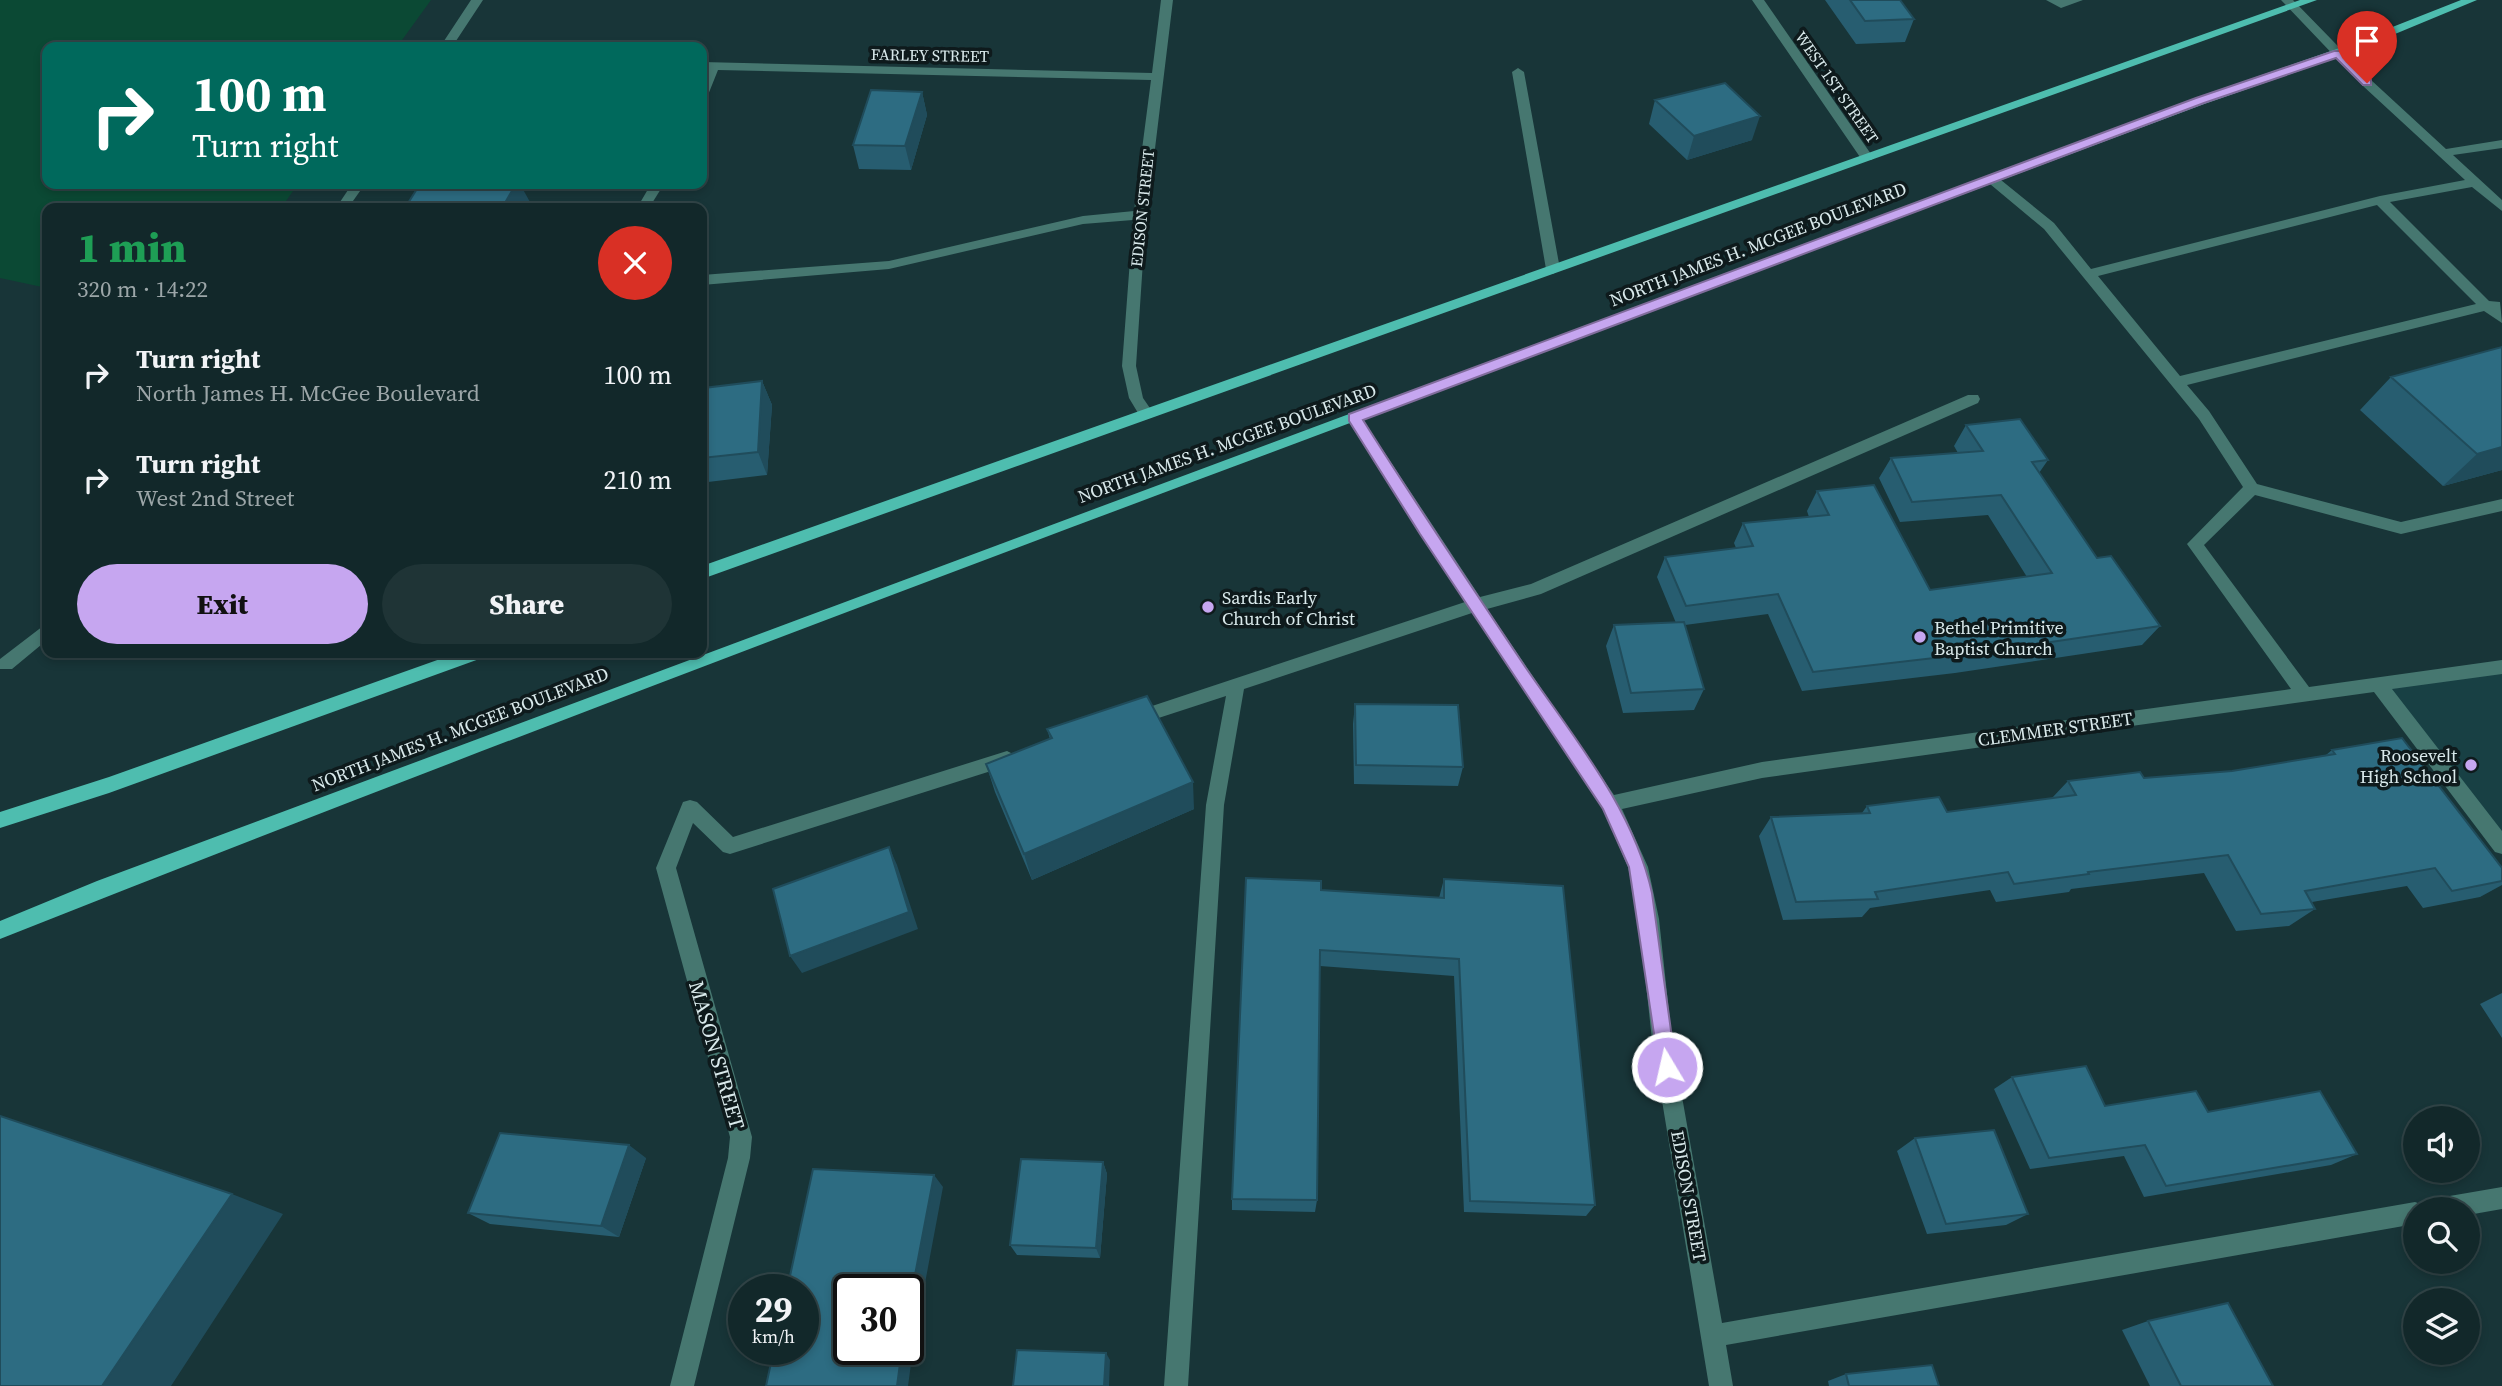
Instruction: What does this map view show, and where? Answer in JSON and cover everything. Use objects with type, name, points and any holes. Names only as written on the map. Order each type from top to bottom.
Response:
[{"type":"main road","points":[[707,571],[2290,3],[2311,0]]},
{"type":"main road","name":"NORTH JAMES H. MCGEE BOULEVARD","points":[[0,930],[104,887],[512,732],[2200,101],[2338,54],[2471,0]]},
{"type":"main road","points":[[0,820],[109,785],[462,658]]},
{"type":"street","points":[[449,42],[477,0]]},
{"type":"street","name":"EDISON STREET","points":[[1146,414],[1136,398],[1129,366],[1140,215],[1167,0]]},
{"type":"street","name":"WEST 1ST STREET","points":[[1758,0],[1867,157]]},
{"type":"street","points":[[2052,0],[2061,5],[2077,0]]},
{"type":"street","points":[[2290,3],[2338,54],[2502,207]]},
{"type":"street","name":"FARLEY STREET","points":[[708,66],[1157,77]]},
{"type":"street","points":[[1518,72],[1553,269]]},
{"type":"street","points":[[2442,153],[2502,144]]},
{"type":"street","points":[[1991,179],[2049,226],[2204,415],[2252,488],[2401,528],[2502,505]]},
{"type":"street","points":[[2088,274],[2380,200],[2475,182]]},
{"type":"street","points":[[2380,200],[2494,305],[2502,318]]},
{"type":"street","points":[[707,280],[889,265],[1083,220],[1140,215]]},
{"type":"street","points":[[2177,382],[2494,305]]},
{"type":"street","points":[[1116,725],[1236,688],[1476,605],[1535,589],[1973,399]]},
{"type":"street","name":"EDISON STREET","points":[[1354,418],[1425,530],[1610,804],[1638,867],[1649,919],[1662,1040],[1721,1386]]},
{"type":"street","points":[[2252,488],[2194,544],[2305,694]]},
{"type":"street","points":[[6,664],[42,634]]},
{"type":"street","name":"CLEMMER STREET","points":[[1610,804],[1762,770],[2502,667]]},
{"type":"street","points":[[2378,684],[2502,846]]},
{"type":"street","points":[[1176,1386],[1215,805],[1236,688]]},
{"type":"street","name":"MASON STREET","points":[[682,1386],[739,1158],[741,1137],[666,868],[690,808],[730,846],[1023,754]]},
{"type":"street","points":[[2480,1202],[2502,1198]]},
{"type":"street","points":[[1713,1336],[2403,1215]]},
{"type":"shaded area","name":"Roosevelt High School","points":[[2502,667],[2502,846],[2378,684]]},
{"type":"green space","points":[[0,0],[431,0],[401,42],[42,42],[42,189],[294,189],[285,203],[42,203],[42,287],[0,278]]},
{"type":"building","points":[[1850,0],[1900,0],[1914,19],[1865,21]]},
{"type":"building","points":[[1725,83],[1760,116],[1694,136],[1655,100]]},
{"type":"building","points":[[871,90],[922,92],[905,146],[853,145]]},
{"type":"building","points":[[417,189],[513,189],[505,203],[408,203]]},
{"type":"building","points":[[2502,347],[2502,447],[2477,454],[2391,377]]},
{"type":"building","points":[[762,381],[758,452],[707,457],[707,388]]},
{"type":"building","points":[[2020,419],[2048,460],[2032,462],[2097,558],[2111,556],[2160,626],[1969,654],[1813,672],[1778,594],[1686,606],[1665,557],[1753,546],[1743,523],[1829,515],[1817,491],[1874,485],[1930,590],[2052,573],[2001,495],[1912,502],[1891,458],[1983,451],[1966,425]]},
{"type":"building","points":[[1684,622],[1704,689],[1631,693],[1614,625]]},
{"type":"building","points":[[1147,696],[1193,782],[1024,854],[986,764],[1052,738],[1047,729]]},
{"type":"building","points":[[1355,704],[1458,705],[1463,767],[1356,765]]},
{"type":"building","points":[[2402,738],[2502,868],[2502,881],[2452,891],[2435,868],[2305,891],[2315,909],[2261,914],[2228,855],[2014,884],[2008,872],[1875,892],[1878,899],[1796,902],[1771,817],[1870,813],[1867,806],[1939,797],[1947,812],[2076,795],[2068,781],[2140,772],[2144,778],[2232,771],[2335,754],[2332,750]]},
{"type":"building","points":[[889,847],[909,912],[790,956],[773,889]]},
{"type":"building","points":[[1246,878],[1321,881],[1321,890],[1444,898],[1444,879],[1563,886],[1595,1205],[1470,1201],[1459,959],[1320,950],[1317,1200],[1232,1199]]},
{"type":"building","points":[[2086,1066],[2105,1106],[2196,1091],[2208,1112],[2320,1091],[2357,1154],[2166,1186],[2145,1145],[2049,1158],[2012,1077]]},
{"type":"building","points":[[0,1116],[232,1194],[102,1386],[0,1386]]},
{"type":"building","points":[[1994,1130],[2028,1214],[1946,1224],[1915,1138]]},
{"type":"building","points":[[500,1133],[629,1145],[601,1226],[468,1213]]},
{"type":"building","points":[[1021,1159],[1103,1162],[1096,1248],[1010,1245]]},
{"type":"building","points":[[813,1169],[934,1175],[915,1274],[833,1274],[833,1365],[900,1365],[897,1386],[766,1386],[771,1365],[819,1365],[819,1274],[790,1274]]},
{"type":"building","points":[[2228,1303],[2273,1386],[2181,1386],[2148,1321]]},
{"type":"building","points":[[1017,1350],[1106,1353],[1104,1386],[1013,1386]]},
{"type":"building","points":[[1932,1365],[1939,1386],[1849,1386],[1846,1374]]},
{"type":"place","name":"Sardis Early Church of Christ","points":[[1208,607]]},
{"type":"place","name":"Bethel Primitive Baptist Church","points":[[1920,637]]},
{"type":"place","name":"Roosevelt High School","points":[[2471,765]]},
{"type":"route","points":[[1667,1067],[1649,919],[1638,867],[1610,804],[1425,530],[1354,418],[2200,101],[2338,54],[2367,83]]}]
